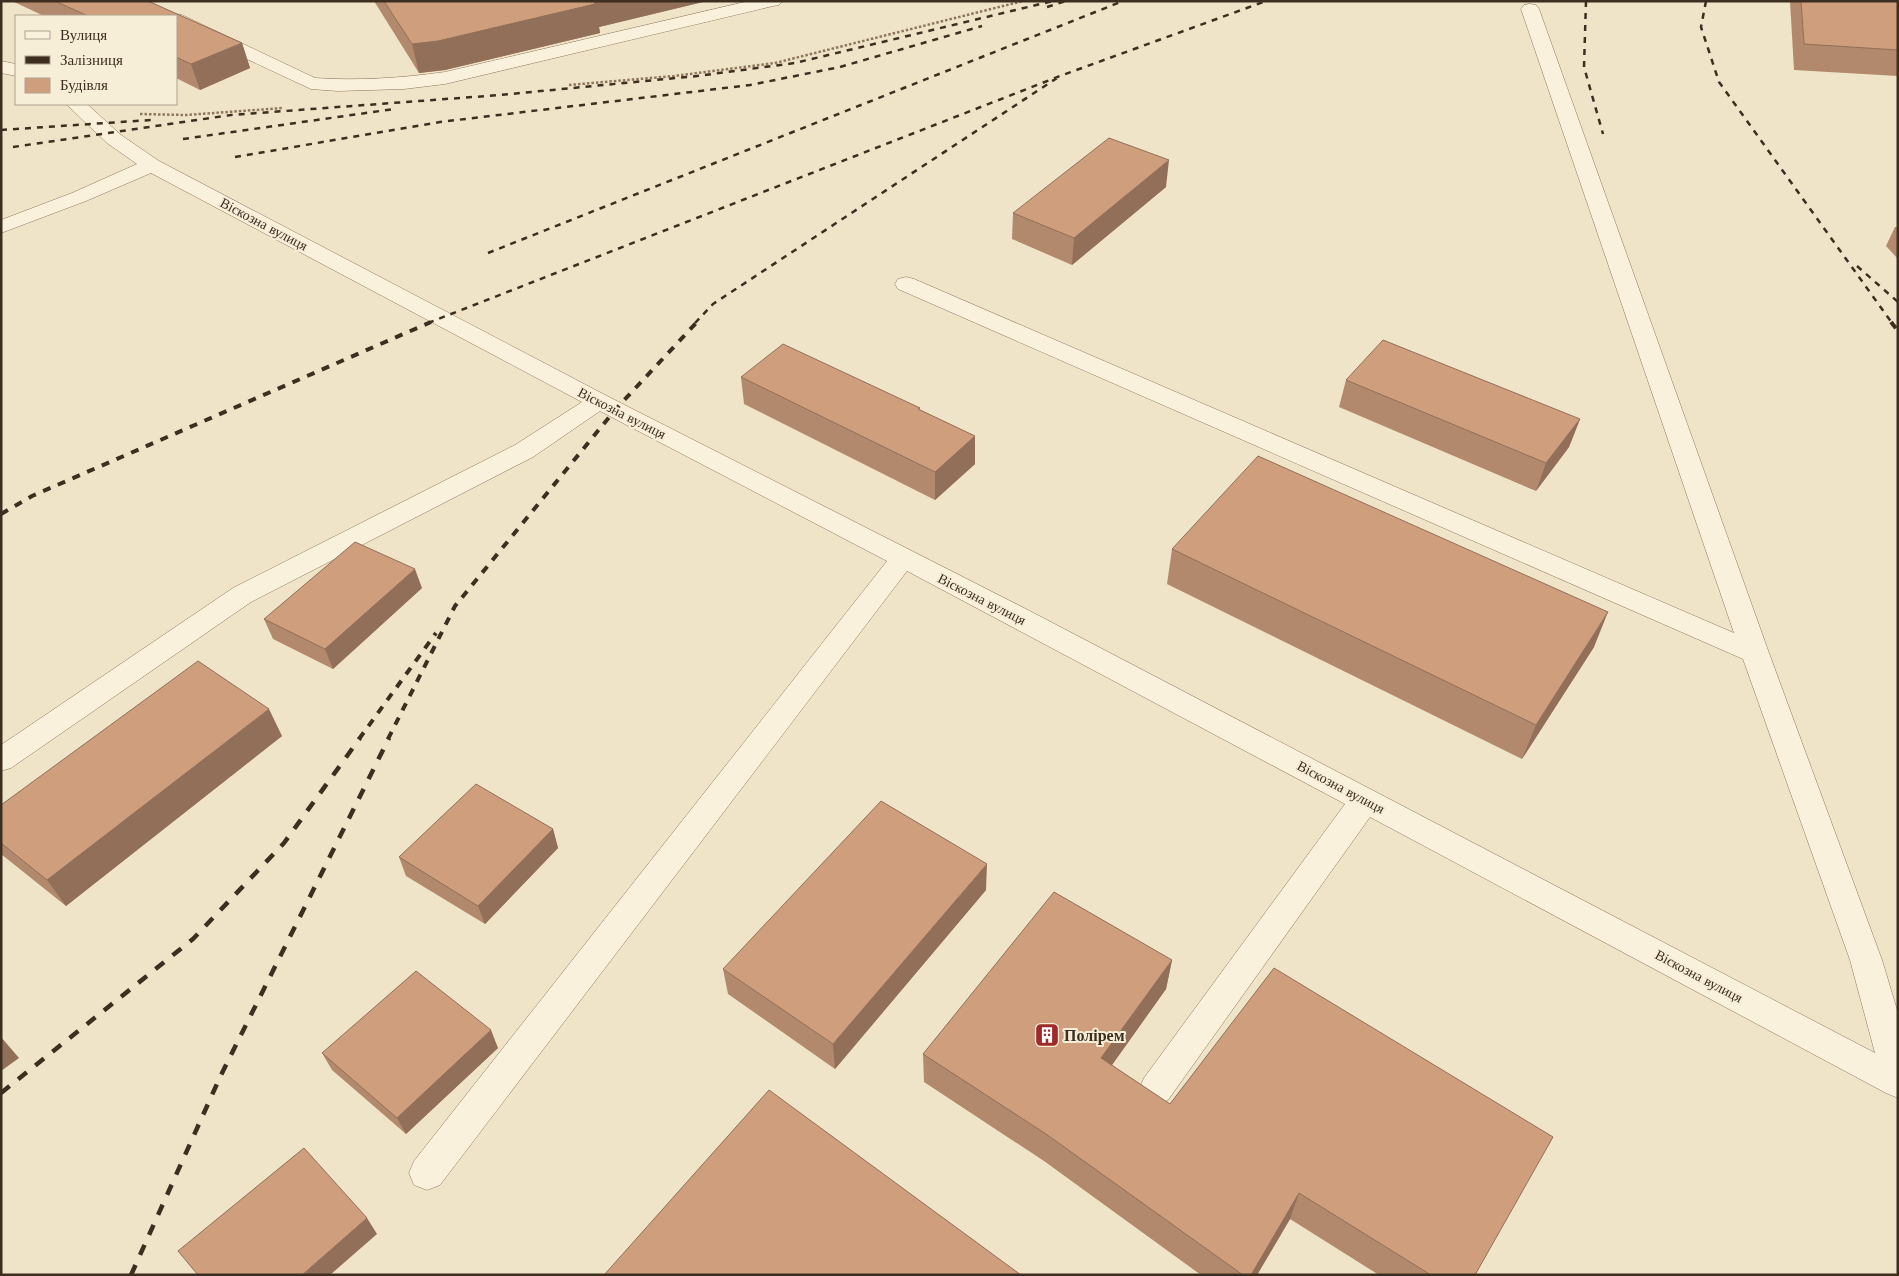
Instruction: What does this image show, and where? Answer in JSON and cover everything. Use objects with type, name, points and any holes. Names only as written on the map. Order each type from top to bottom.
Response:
[{"type":"street","points":[[178,20],[311,82],[338,85],[404,83],[445,78],[773,1]]},
{"type":"street","points":[[1530,9],[1755,653],[1866,960],[1898,1073]]},
{"type":"street","name":"Віскозна вулиця","points":[[77,105],[114,139],[152,165],[598,401],[1365,800],[1898,1082]]},
{"type":"street","points":[[1,227],[79,197],[152,165]]},
{"type":"street","points":[[906,284],[1755,653]]},
{"type":"street","points":[[1,760],[242,594],[524,451],[598,401]]},
{"type":"street","points":[[427,1173],[903,558]]},
{"type":"street","points":[[1156,1089],[1365,800]]},
{"type":"building","points":[[55,1],[148,1],[242,43],[191,64],[178,58],[178,15],[86,15]]},
{"type":"building","points":[[384,1],[593,1],[595,4],[438,41],[412,44]]},
{"type":"building","points":[[1801,1],[1898,1],[1898,50],[1804,44]]},
{"type":"building","points":[[1109,138],[1169,160],[1074,238],[1013,213]]},
{"type":"building","points":[[1383,340],[1580,419],[1546,463],[1346,380]]},
{"type":"building","points":[[783,344],[975,436],[935,472],[741,377]]},
{"type":"building","points":[[1258,456],[1608,612],[1536,725],[1172,549]]},
{"type":"building","points":[[355,542],[415,569],[325,649],[264,619]]},
{"type":"building","points":[[198,661],[269,709],[47,880],[1,843],[1,805]]},
{"type":"building","points":[[476,784],[553,829],[478,906],[399,857]]},
{"type":"building","points":[[881,801],[987,864],[833,1044],[723,969]]},
{"type":"building","points":[[1054,892],[1172,960],[1101,1058],[1170,1104],[1274,968],[1553,1137],[1475,1275],[1431,1275],[1299,1193],[1251,1275],[1243,1275],[1046,1134],[923,1054]]},
{"type":"building","points":[[416,971],[491,1030],[397,1118],[322,1053]]},
{"type":"building","points":[[769,1090],[1021,1275],[604,1275]]},
{"type":"building","points":[[304,1148],[367,1218],[302,1275],[198,1275],[178,1251]]},
{"type":"railway","points":[[13,147],[231,115],[500,95],[697,76],[795,63],[1053,1]]},
{"type":"railway","points":[[1047,7],[1066,1]]},
{"type":"railway","points":[[488,253],[1123,1]]},
{"type":"railway","points":[[1060,76],[1266,1]]},
{"type":"railway","points":[[1586,1],[1584,67],[1603,134]]},
{"type":"railway","points":[[1706,1],[1701,27],[1719,82],[1892,323]]},
{"type":"railway","points":[[235,157],[440,122],[750,85],[840,67],[982,26]]},
{"type":"railway","points":[[428,323],[1060,76]]},
{"type":"railway","points":[[695,323],[713,304],[1060,76]]},
{"type":"railway","points":[[183,139],[394,109]]},
{"type":"railway","points":[[1,130],[151,120]]},
{"type":"railway","points":[[1857,266],[1898,302]]},
{"type":"railway","points":[[1,514],[32,496],[431,322]]},
{"type":"railway","points":[[388,739],[455,606],[615,410],[697,322]]},
{"type":"railway","points":[[1891,322],[1898,331]]},
{"type":"railway","points":[[359,739],[436,633]]},
{"type":"railway","points":[[1,1093],[193,939],[284,843],[360,738]]},
{"type":"railway","points":[[131,1275],[221,1075],[389,738]]},
{"type":"place","name":"Полірем","points":[[1047,1035]]}]
